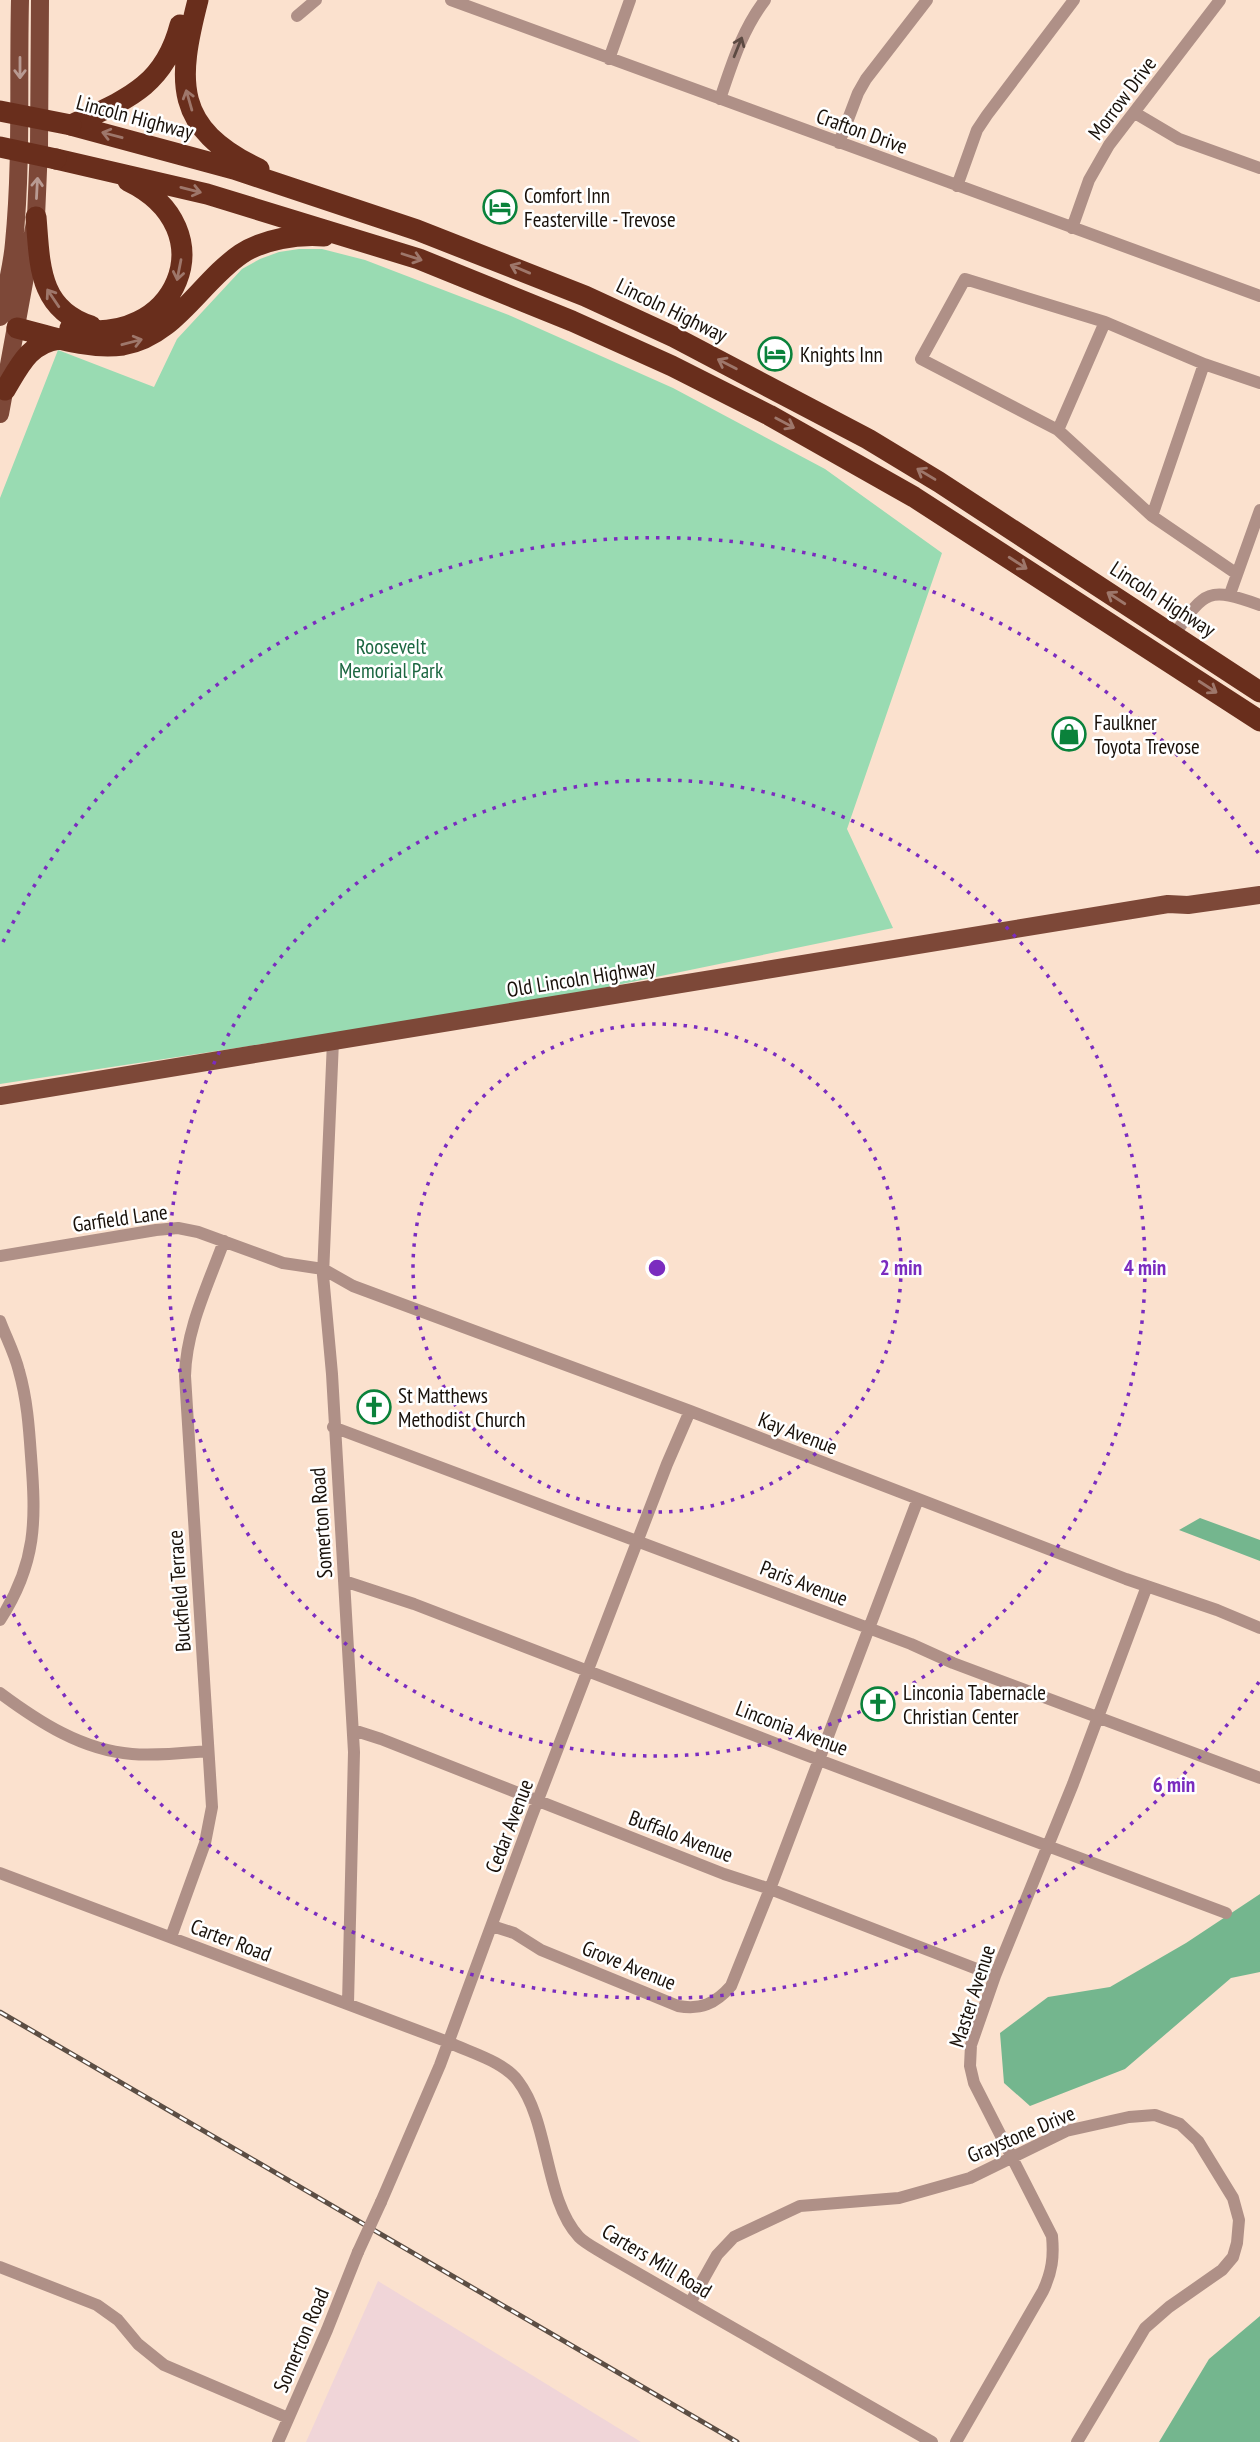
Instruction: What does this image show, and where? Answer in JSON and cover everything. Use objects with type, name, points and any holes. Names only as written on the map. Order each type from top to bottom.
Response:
[{"type":"highway","points":[[71,125],[115,104],[155,78],[164,66],[177,37],[186,0]]},
{"type":"highway","points":[[198,0],[184,65],[189,100],[198,123],[214,139],[248,164],[318,196]]},
{"type":"highway","name":"Lincoln Highway","points":[[0,111],[71,125],[177,152],[318,196],[534,274],[649,325],[739,369],[868,439],[939,482],[1260,692]]},
{"type":"highway","points":[[0,148],[100,168],[207,194],[419,259],[572,321],[672,366],[866,468],[961,525],[1260,721]]},
{"type":"highway","points":[[9,320],[76,329],[111,329],[144,320],[170,296],[179,274],[181,250],[172,220],[157,201],[138,186],[100,168]]},
{"type":"highway","points":[[36,217],[43,280],[52,300],[79,322],[111,329]]},
{"type":"highway","points":[[9,320],[64,339],[100,346],[136,342],[166,325],[246,252],[290,237],[347,237]]},
{"type":"highway","points":[[5,390],[23,359],[34,347],[48,341],[64,339]]},
{"type":"main road","points":[[0,414],[5,390],[20,142],[20,0]]},
{"type":"main road","points":[[9,320],[36,217],[40,0]]},
{"type":"main road","name":"Old Lincoln Highway","points":[[1168,904],[1186,895],[1260,884]]},
{"type":"main road","name":"Old Lincoln Highway","points":[[0,1096],[1168,904],[1188,905],[1260,895]]},
{"type":"street","points":[[297,16],[316,0]]},
{"type":"street","points":[[609,59],[630,0]]},
{"type":"street","points":[[719,99],[738,45],[752,17],[765,0]]},
{"type":"street","points":[[839,143],[866,79],[927,0]]},
{"type":"street","points":[[957,186],[978,130],[987,115],[1074,0]]},
{"type":"street","name":"Morrow Drive","points":[[1072,228],[1095,168],[1109,145],[1220,0]]},
{"type":"street","name":"Crafton Drive","points":[[457,1],[1260,296]]},
{"type":"street","points":[[1135,113],[1179,139],[1260,168]]},
{"type":"street","points":[[1237,574],[1152,516],[1058,430],[921,359],[965,279],[1105,323],[1204,364],[1260,383]]},
{"type":"street","points":[[1058,430],[1105,323]]},
{"type":"street","points":[[1152,516],[1204,364]]},
{"type":"street","points":[[1230,594],[1260,510]]},
{"type":"street","points":[[1174,635],[1193,607],[1203,598],[1230,594],[1260,605]]},
{"type":"street","name":"Somerton Road","points":[[333,1041],[323,1269],[332,1374],[333,1427],[353,1730],[348,2004]]},
{"type":"street","name":"Garfield Lane","points":[[0,1256],[178,1228],[198,1232],[283,1264],[323,1269]]},
{"type":"street","name":"Buckfield Terrace","points":[[171,1937],[205,1843],[211,1818],[185,1364],[194,1322],[224,1241]]},
{"type":"street","name":"Kay Avenue","points":[[323,1269],[353,1286],[1260,1628]]},
{"type":"street","points":[[0,1321],[19,1368],[26,1397],[34,1494],[33,1536],[28,1561],[13,1598],[0,1620]]},
{"type":"street","name":"Cedar Avenue","points":[[358,2252],[448,2042],[588,1671],[690,1411]]},
{"type":"street","name":"Paris Avenue","points":[[333,1427],[1260,1778]]},
{"type":"street","points":[[770,1889],[918,1499]]},
{"type":"street","name":"Linconia Avenue","points":[[344,1581],[414,1604],[1226,1913]]},
{"type":"street","name":"Master Avenue","points":[[956,2442],[1043,2291],[1054,2258],[1052,2236],[974,2083],[970,2066],[971,2045],[995,1976],[1147,1586]]},
{"type":"street","points":[[0,1693],[27,1714],[61,1734],[112,1751],[145,1755],[208,1751]]},
{"type":"street","name":"Buffalo Avenue","points":[[353,1730],[995,1976]]},
{"type":"street","name":"Carter Road","points":[[0,1873],[448,2042]]},
{"type":"street","name":"Grove Avenue","points":[[492,1926],[513,1933],[541,1950],[678,2006],[694,2009],[721,1997],[731,1986],[770,1889]]},
{"type":"street","name":"Carters Mill Road","points":[[448,2042],[503,2067],[519,2082],[531,2106],[565,2216],[580,2238],[932,2442]]},
{"type":"street","name":"Graystone Drive","points":[[690,2303],[717,2255],[734,2237],[800,2206],[899,2198],[970,2178],[1066,2131],[1129,2117],[1155,2115],[1180,2124],[1198,2141],[1233,2198],[1239,2220],[1233,2257],[1222,2270],[1169,2307],[1145,2329],[1077,2442]]},
{"type":"street","name":"Somerton Road","points":[[278,2442],[358,2252]]},
{"type":"street","points":[[0,2267],[97,2305],[118,2320],[138,2344],[164,2365],[288,2418]]},
{"type":"shaded area","points":[[378,2281],[641,2442],[306,2442]]},
{"type":"green space","name":"Roosevelt Memorial Park","points":[[322,249],[365,260],[511,316],[673,388],[825,469],[942,553],[847,829],[893,928],[525,1004],[0,1084],[0,498],[58,350],[154,387],[177,339],[242,269],[279,252]]},
{"type":"green space","points":[[1200,1518],[1260,1540],[1260,1561],[1179,1530]]},
{"type":"green space","points":[[1260,1894],[1260,1972],[1231,1978],[1125,2069],[1030,2106],[1004,2083],[1000,2033],[1048,1997],[1110,1987],[1186,1943]]},
{"type":"green space","points":[[1260,2316],[1260,2442],[1159,2442],[1209,2359]]},
{"type":"railway","points":[[0,2012],[737,2442]]},
{"type":"place","name":"Comfort Inn Feasterville - Trevose","points":[[500,207]]},
{"type":"place","name":"Knights Inn","points":[[775,354]]},
{"type":"place","name":"Faulkner Toyota Trevose","points":[[1069,734]]},
{"type":"place","name":"St Matthews Methodist Church","points":[[374,1407]]},
{"type":"place","name":"Linconia Tabernacle Christian Center","points":[[878,1704]]}]
